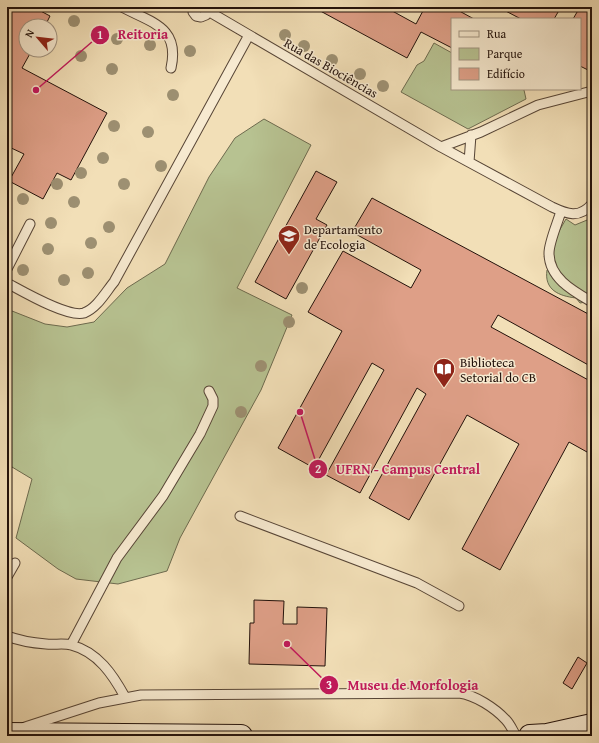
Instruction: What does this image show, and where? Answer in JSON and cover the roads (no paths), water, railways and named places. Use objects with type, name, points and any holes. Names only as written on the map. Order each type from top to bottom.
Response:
[{"type":"main road","points":[[530,736],[547,735],[592,725]]},
{"type":"main road","points":[[7,734],[241,736]]},
{"type":"lane","points":[[122,7],[156,25],[167,34],[173,44],[174,54],[170,68]]},
{"type":"lane","points":[[193,7],[193,12],[196,16],[201,17],[208,9]]},
{"type":"lane","name":"Rua das Biociências","points":[[208,9],[248,35],[441,147],[561,211],[567,214],[578,214],[587,210],[592,204]]},
{"type":"lane","points":[[7,282],[41,300],[74,314],[84,313],[99,302],[114,282],[248,35]]},
{"type":"lane","points":[[441,147],[471,134],[481,132],[515,114],[538,105],[592,91]]},
{"type":"lane","points":[[469,162],[471,134]]},
{"type":"lane","points":[[561,211],[549,253],[555,274],[572,291],[592,302]]},
{"type":"lane","points":[[7,269],[30,224]]},
{"type":"lane","points":[[71,645],[117,558],[162,496],[200,434],[213,406],[213,399],[209,392]]},
{"type":"lane","points":[[240,516],[417,583],[459,606]]},
{"type":"lane","points":[[7,577],[15,563]]},
{"type":"lane","points":[[7,636],[23,642],[71,645],[89,652],[104,665],[116,679],[125,697]]},
{"type":"lane","points":[[7,734],[99,703],[125,697],[149,695],[466,694],[475,698],[506,720],[516,736]]},
{"type":"place","name":"Reitoria","points":[[36,90]]},
{"type":"place","name":"Departamento de Ecologia","points":[[289,256]]},
{"type":"place","name":"Biblioteca Setorial do CB","points":[[444,388]]},
{"type":"place","name":"UFRN - Campus Central","points":[[300,412]]},
{"type":"place","name":"Museu de Morfologia","points":[[287,644]]}]
